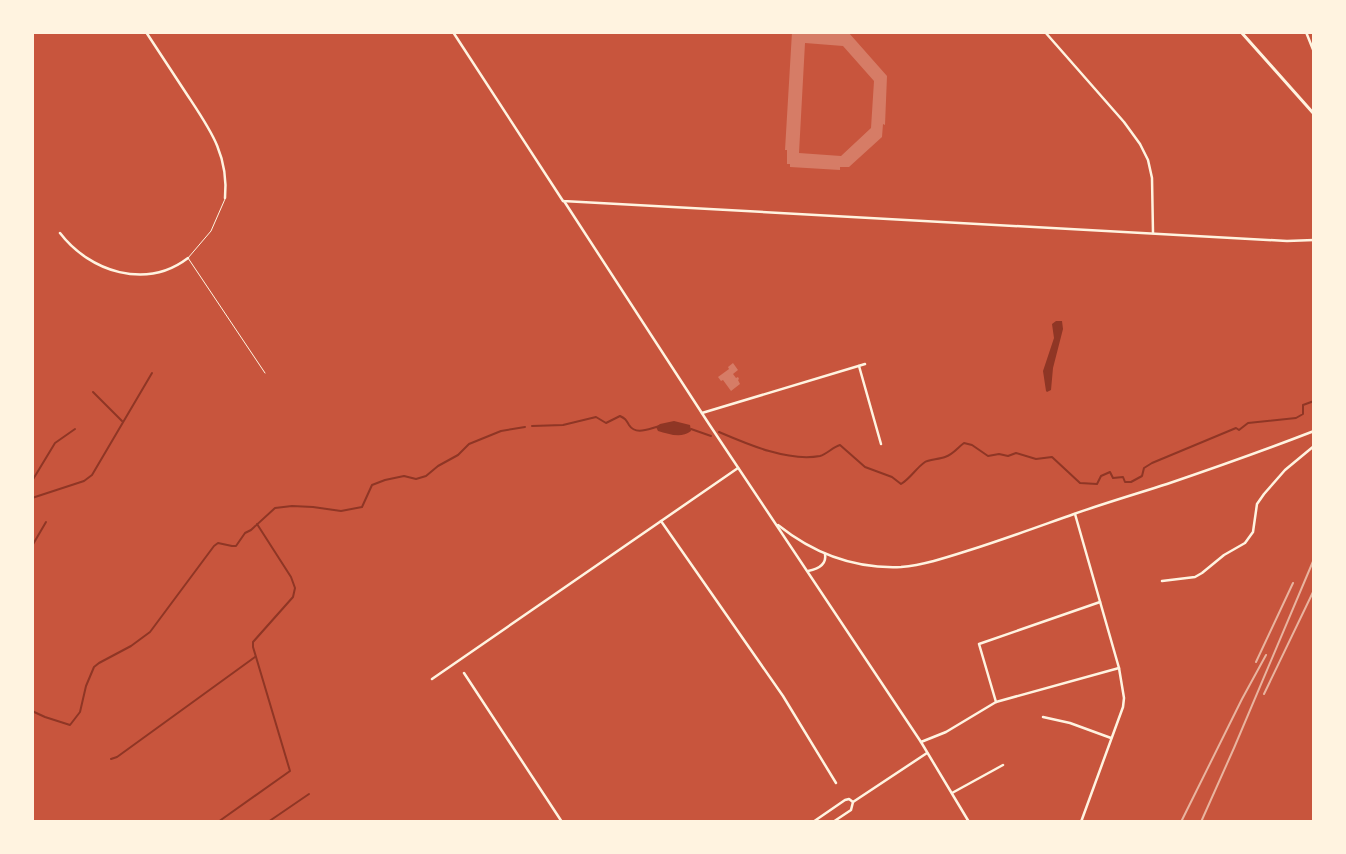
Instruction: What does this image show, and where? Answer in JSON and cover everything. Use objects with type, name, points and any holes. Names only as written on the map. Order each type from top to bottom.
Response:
[{"type":"main road","points":[[1241,32],[1314,114]]},
{"type":"street","points":[[146,32],[213,134],[226,172],[225,198]]},
{"type":"street","points":[[452,32],[738,468],[921,742],[969,822]]},
{"type":"street","points":[[1045,32],[1124,122],[1140,144],[1148,160],[1152,178],[1153,233]]},
{"type":"street","points":[[1306,32],[1314,52]]},
{"type":"street","points":[[563,200],[1287,241],[1314,240]]},
{"type":"street","points":[[60,233],[75,250],[90,261],[110,270],[137,274],[154,273],[168,270],[188,258]]},
{"type":"street","points":[[702,413],[865,364]]},
{"type":"street","points":[[859,366],[881,444]]},
{"type":"street","points":[[775,522],[797,538],[825,554],[847,561],[876,566],[914,566],[966,552],[1314,432]]},
{"type":"street","points":[[1162,581],[1195,577],[1224,555],[1245,543],[1253,532],[1257,504],[1264,494],[1285,470],[1314,446]]},
{"type":"street","points":[[432,679],[738,468]]},
{"type":"street","points":[[1075,514],[1119,668],[1124,707],[1081,822]]},
{"type":"street","points":[[661,521],[783,696],[836,783]]},
{"type":"street","points":[[808,571],[820,567],[825,561],[825,554]]},
{"type":"street","points":[[996,702],[979,644],[1100,602]]},
{"type":"street","points":[[921,742],[946,732],[996,702],[1119,668]]},
{"type":"street","points":[[464,673],[562,822]]},
{"type":"street","points":[[1043,717],[1070,723],[1112,738]]},
{"type":"street","points":[[834,822],[851,810],[853,802],[927,753]]},
{"type":"street","points":[[952,793],[1003,765]]},
{"type":"street","points":[[812,822],[845,800],[853,802]]},
{"type":"lane","points":[[225,198],[222,209],[211,231],[188,258],[264,373]]},
{"type":"shaded area","points":[[1056,321],[1062,321],[1063,329],[1053,368],[1051,390],[1047,392],[1043,371],[1054,338],[1052,324]]},
{"type":"shaded area","points":[[674,421],[690,425],[691,431],[683,435],[675,435],[658,431],[656,427],[660,424]]},
{"type":"building","points":[[792,32],[849,33],[887,76],[885,125],[883,124],[882,137],[849,167],[840,167],[840,170],[790,167],[790,164],[787,164],[787,150],[785,150]],"holes":[[[805,43],[843,46],[874,81],[871,128],[841,156],[799,153]]]},
{"type":"building","points":[[733,363],[738,370],[733,374],[736,378],[738,377],[740,384],[731,391],[723,380],[721,381],[718,377],[729,369],[728,367]]},
{"type":"waterway","points":[[32,498],[84,481],[92,475],[152,373]]},
{"type":"waterway","points":[[93,392],[122,421]]},
{"type":"waterway","points":[[719,432],[768,451],[795,456],[820,456],[840,445],[865,467],[892,477],[901,484],[925,462],[948,456],[964,443],[972,445],[988,456],[999,454],[1008,456],[1016,453],[1036,459],[1052,457],[1080,483],[1097,484],[1101,476],[1110,472],[1113,478],[1123,477],[1125,482],[1131,482],[1142,476],[1144,468],[1152,463],[1236,428],[1239,430],[1248,423],[1296,418],[1303,414],[1303,405],[1314,401]]},
{"type":"waterway","points":[[532,426],[563,425],[596,417],[606,423],[620,416],[635,430],[639,431],[660,426]]},
{"type":"waterway","points":[[32,711],[70,725],[80,712],[86,686],[94,667],[131,646],[150,632],[214,546],[218,543],[236,546],[245,533],[251,530],[275,508],[292,506],[341,511],[362,507],[372,485],[404,476],[416,479],[426,476],[438,466],[458,455],[469,444],[501,431],[525,427]]},
{"type":"waterway","points":[[32,481],[55,443],[75,429]]},
{"type":"waterway","points":[[691,429],[711,436]]},
{"type":"waterway","points":[[32,546],[46,522]]},
{"type":"waterway","points":[[218,822],[290,771],[253,642],[293,597],[295,588],[291,577],[257,524]]},
{"type":"waterway","points":[[111,759],[117,757],[255,657]]},
{"type":"waterway","points":[[268,822],[309,794]]},
{"type":"railway","points":[[1201,822],[1314,559]]},
{"type":"railway","points":[[1256,662],[1293,583]]},
{"type":"railway","points":[[1264,694],[1314,590]]},
{"type":"railway","points":[[1181,822],[1266,655]]}]
